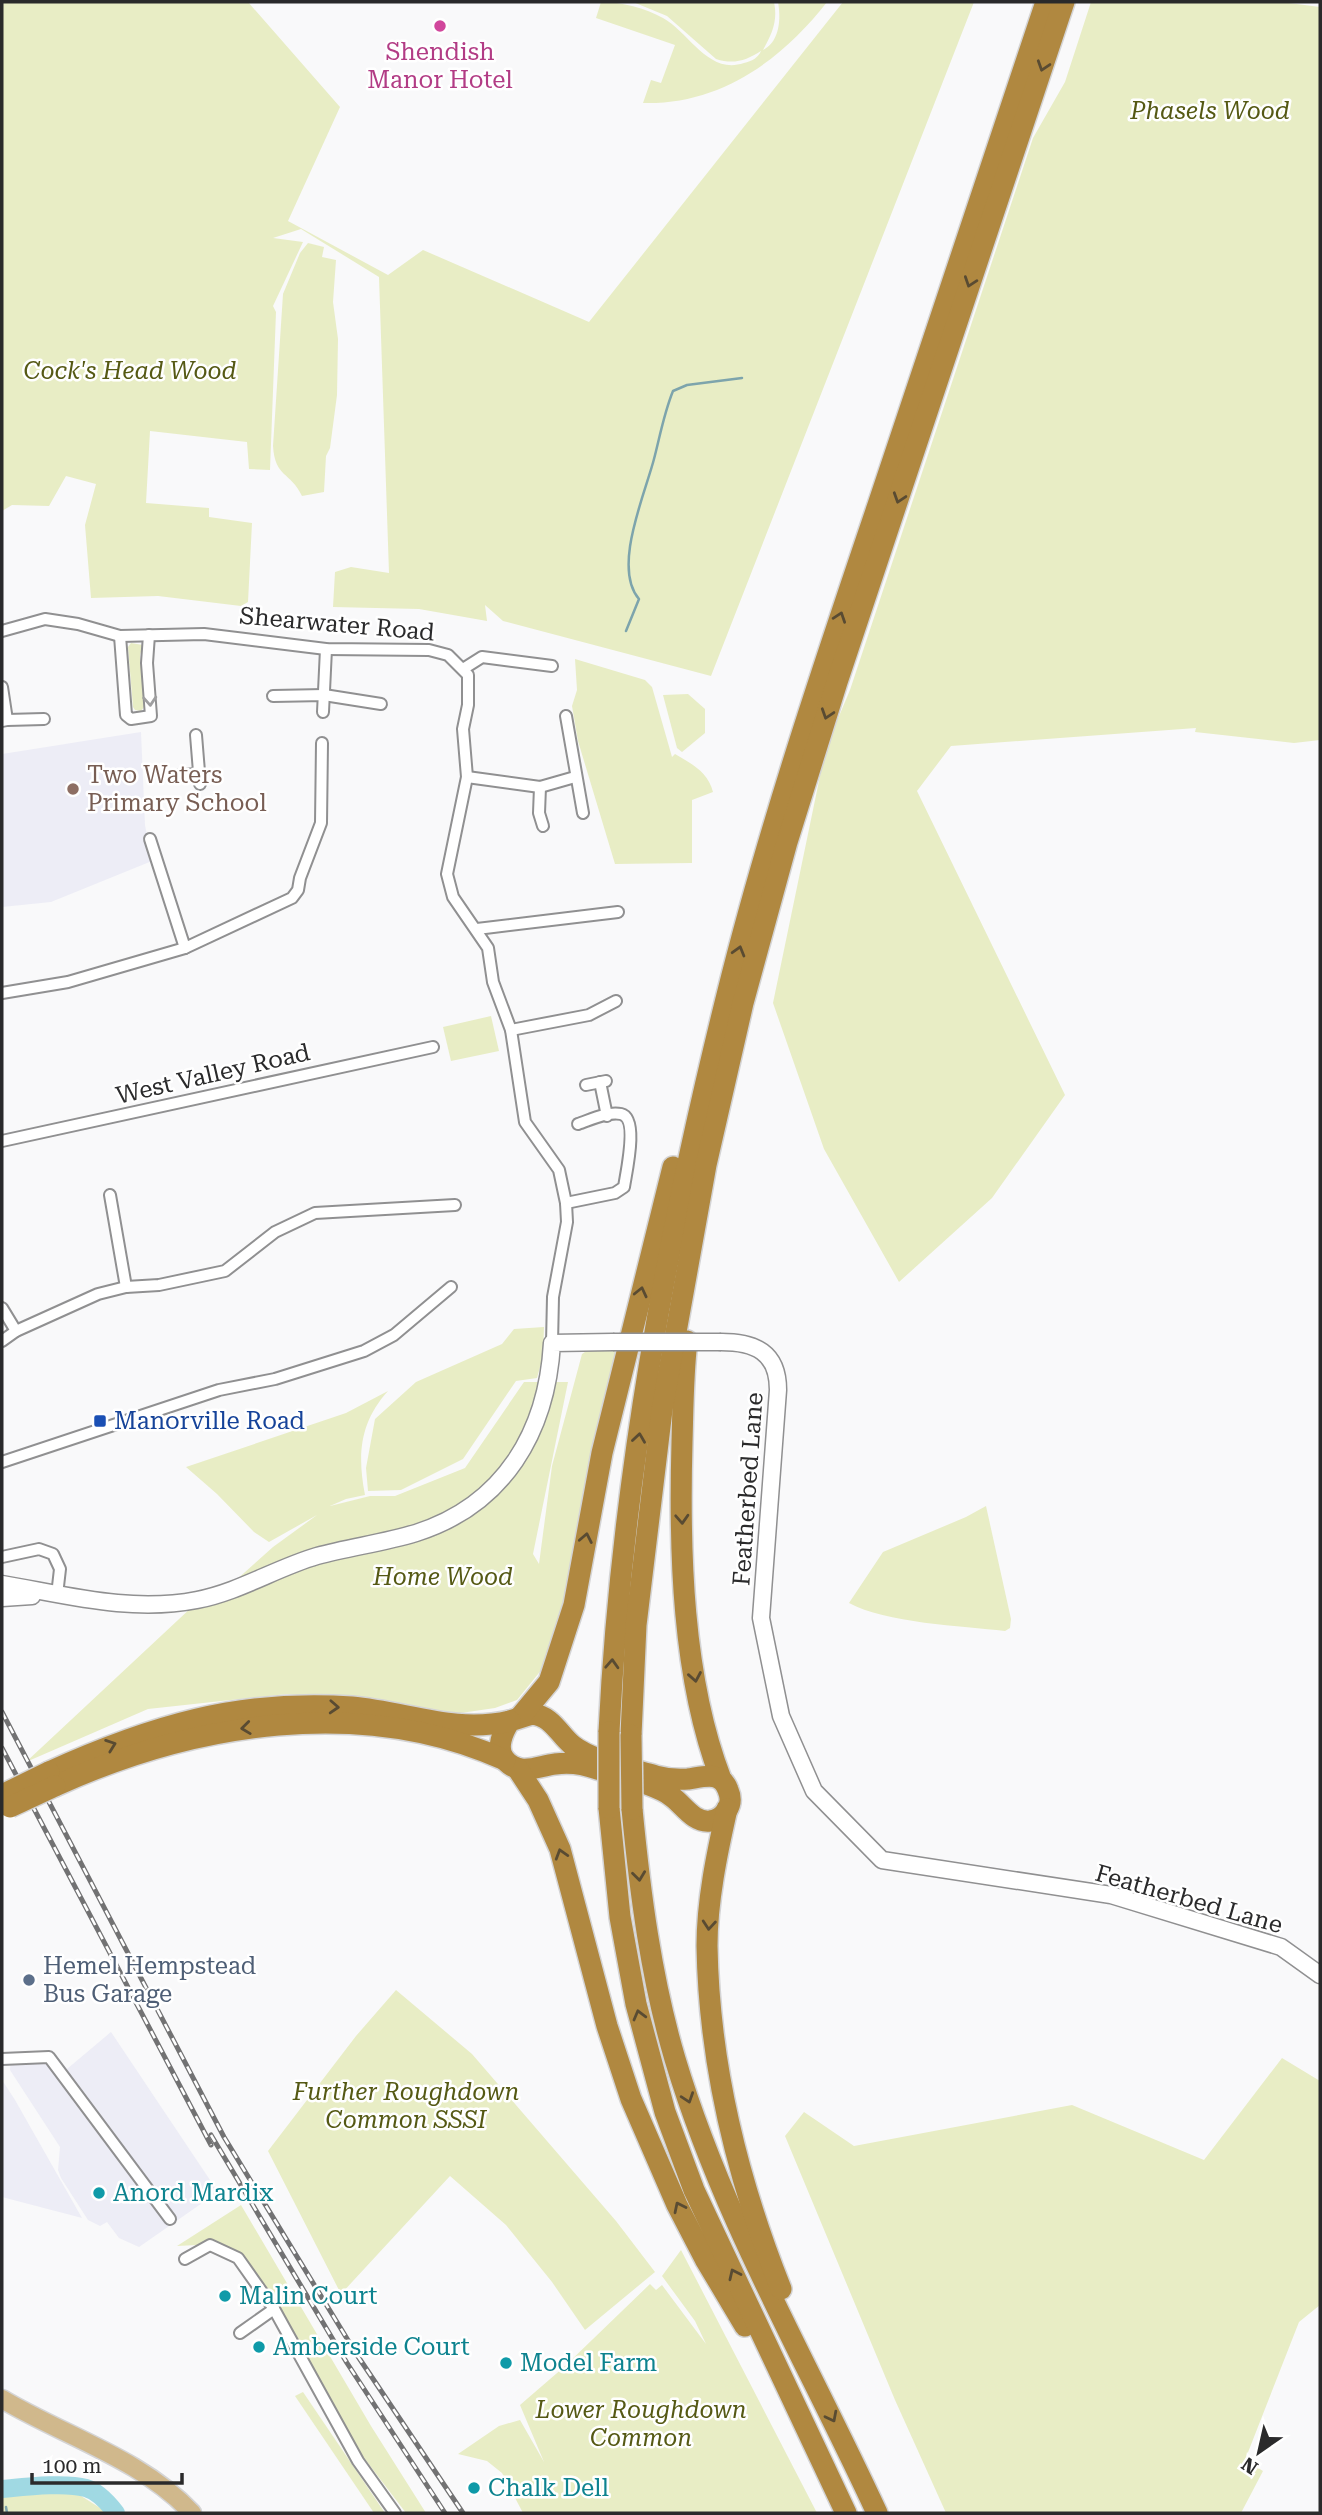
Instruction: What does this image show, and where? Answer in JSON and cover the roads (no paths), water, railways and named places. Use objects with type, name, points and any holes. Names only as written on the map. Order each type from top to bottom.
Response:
[{"type":"highway","points":[[846,2513],[694,2190],[665,2112],[636,2004],[622,1929],[609,1808],[608,1732],[613,1651],[622,1564],[659,1311],[686,1166],[727,992],[813,700],[1046,2]]},
{"type":"highway","points":[[877,2513],[762,2280],[724,2196],[674,2057],[647,1931],[632,1809],[631,1735],[636,1625],[662,1410],[706,1166],[737,1030],[787,842],[1064,2]]},
{"type":"highway","points":[[727,992],[713,1022],[644,1277],[603,1453],[567,1630],[550,1682],[515,1719],[502,1737],[501,1749],[538,1800],[559,1849],[607,2026],[631,2099],[667,2181],[705,2259],[768,2366],[789,2391]]},
{"type":"highway","points":[[690,1255],[691,1300],[684,1364],[681,1492],[684,1574],[692,1662],[702,1722],[721,1779],[730,1794],[711,1898],[707,1944],[715,2042],[741,2172],[764,2246],[801,2339],[811,2377]]},
{"type":"highway","points":[[4,1802],[52,1779],[105,1746],[158,1728],[195,1718],[256,1708],[304,1705],[355,1708],[460,1726],[479,1726],[532,1714],[541,1715],[585,1754],[670,1780],[712,1775],[721,1779]]},
{"type":"highway","points":[[52,1779],[209,1733],[253,1727],[316,1724],[397,1729],[474,1746],[529,1770],[553,1764],[588,1766],[668,1793],[697,1819],[709,1821],[720,1818],[727,1809]]},
{"type":"main road","points":[[2,2399],[130,2466],[163,2487],[192,2513]]},
{"type":"street","name":"Shearwater Road","points":[[2,631],[45,620],[78,624],[120,636],[204,634],[326,649],[429,650],[448,655],[463,669]]},
{"type":"street","points":[[120,636],[126,715],[131,719],[151,716],[147,658],[149,635]]},
{"type":"street","points":[[323,712],[326,649]]},
{"type":"street","points":[[2,1584],[51,1595],[127,1604],[197,1600],[313,1558],[415,1533],[451,1518],[483,1497],[526,1445],[544,1400],[552,1343],[553,1297],[567,1222],[566,1203],[559,1170],[525,1122],[511,1030],[493,982],[488,948],[453,897],[447,874],[467,777],[463,729],[469,691],[468,675],[463,669],[482,657],[552,666]]},
{"type":"street","points":[[2,687],[5,721],[44,719]]},
{"type":"street","points":[[273,696],[324,695],[381,704]]},
{"type":"street","points":[[566,716],[583,813]]},
{"type":"street","points":[[180,775],[200,779],[196,736]]},
{"type":"street","points":[[2,993],[68,982],[185,948],[292,898],[298,890],[321,823],[322,743]]},
{"type":"street","points":[[467,777],[540,787],[575,777]]},
{"type":"street","points":[[540,787],[538,813],[543,826]]},
{"type":"street","points":[[149,839],[185,948]]},
{"type":"street","points":[[477,929],[618,912]]},
{"type":"street","points":[[511,1030],[589,1015],[616,1001]]},
{"type":"street","name":"West Valley Road","points":[[2,1141],[433,1047]]},
{"type":"street","points":[[586,1086],[603,1081],[607,1116]]},
{"type":"street","points":[[566,1203],[615,1193],[624,1187],[630,1125],[627,1117],[621,1114],[578,1124]]},
{"type":"street","points":[[110,1195],[126,1287]]},
{"type":"street","points":[[2,1341],[16,1331],[98,1294],[225,1271],[275,1231],[315,1213],[455,1205]]},
{"type":"street","points":[[2,1462],[219,1390],[275,1379],[364,1351],[394,1335],[452,1287]]},
{"type":"street","points":[[2,1308],[16,1331]]},
{"type":"street","name":"Featherbed Lane","points":[[552,1343],[744,1343],[758,1348],[768,1357],[777,1374],[778,1390],[761,1618],[781,1716],[814,1791],[882,1860],[1111,1895],[1281,1947],[1320,1975]]},
{"type":"street","points":[[2,1557],[39,1549],[53,1554],[60,1569],[51,1595]]},
{"type":"street","points":[[2,1598],[51,1595]]},
{"type":"street","points":[[2,2059],[49,2057],[170,2219]]},
{"type":"street","points":[[185,2259],[210,2245],[238,2258],[274,2309],[358,2461],[395,2513]]},
{"type":"street","points":[[240,2333],[274,2309]]},
{"type":"waterway","points":[[626,631],[639,599],[632,586],[629,569],[633,530],[673,391],[687,385],[742,378]]},
{"type":"waterway","points":[[2,2489],[77,2486],[98,2495],[116,2513]]},
{"type":"waterway","points":[[6,2507],[7,2513]]},
{"type":"railway","points":[[2,1712],[224,2137],[357,2355],[463,2513]]},
{"type":"railway","points":[[2,1748],[211,2145]]},
{"type":"railway","points":[[211,2135],[347,2363],[445,2513]]},
{"type":"place","name":"Shendish Manor Hotel","points":[[440,26]]},
{"type":"place","name":"Two Waters Primary School","points":[[73,789]]},
{"type":"place","name":"Manorville Road","points":[[100,1421]]},
{"type":"place","name":"Hemel Hempstead Bus Garage","points":[[29,1980]]},
{"type":"place","name":"Anord Mardix","points":[[99,2193]]},
{"type":"place","name":"Malin Court","points":[[225,2296]]},
{"type":"place","name":"Amberside Court","points":[[259,2347]]},
{"type":"place","name":"Model Farm","points":[[506,2363]]},
{"type":"place","name":"Chalk Dell","points":[[474,2488]]},
{"type":"park label","name":"Phasels Wood","points":[[1210,111]]},
{"type":"park label","name":"Cock's Head Wood","points":[[130,371]]},
{"type":"park label","name":"Home Wood","points":[[443,1577]]},
{"type":"park label","name":"Further Roughdown Common SSSI","points":[[406,2106]]},
{"type":"park label","name":"Lower Roughdown Common","points":[[641,2424]]}]
